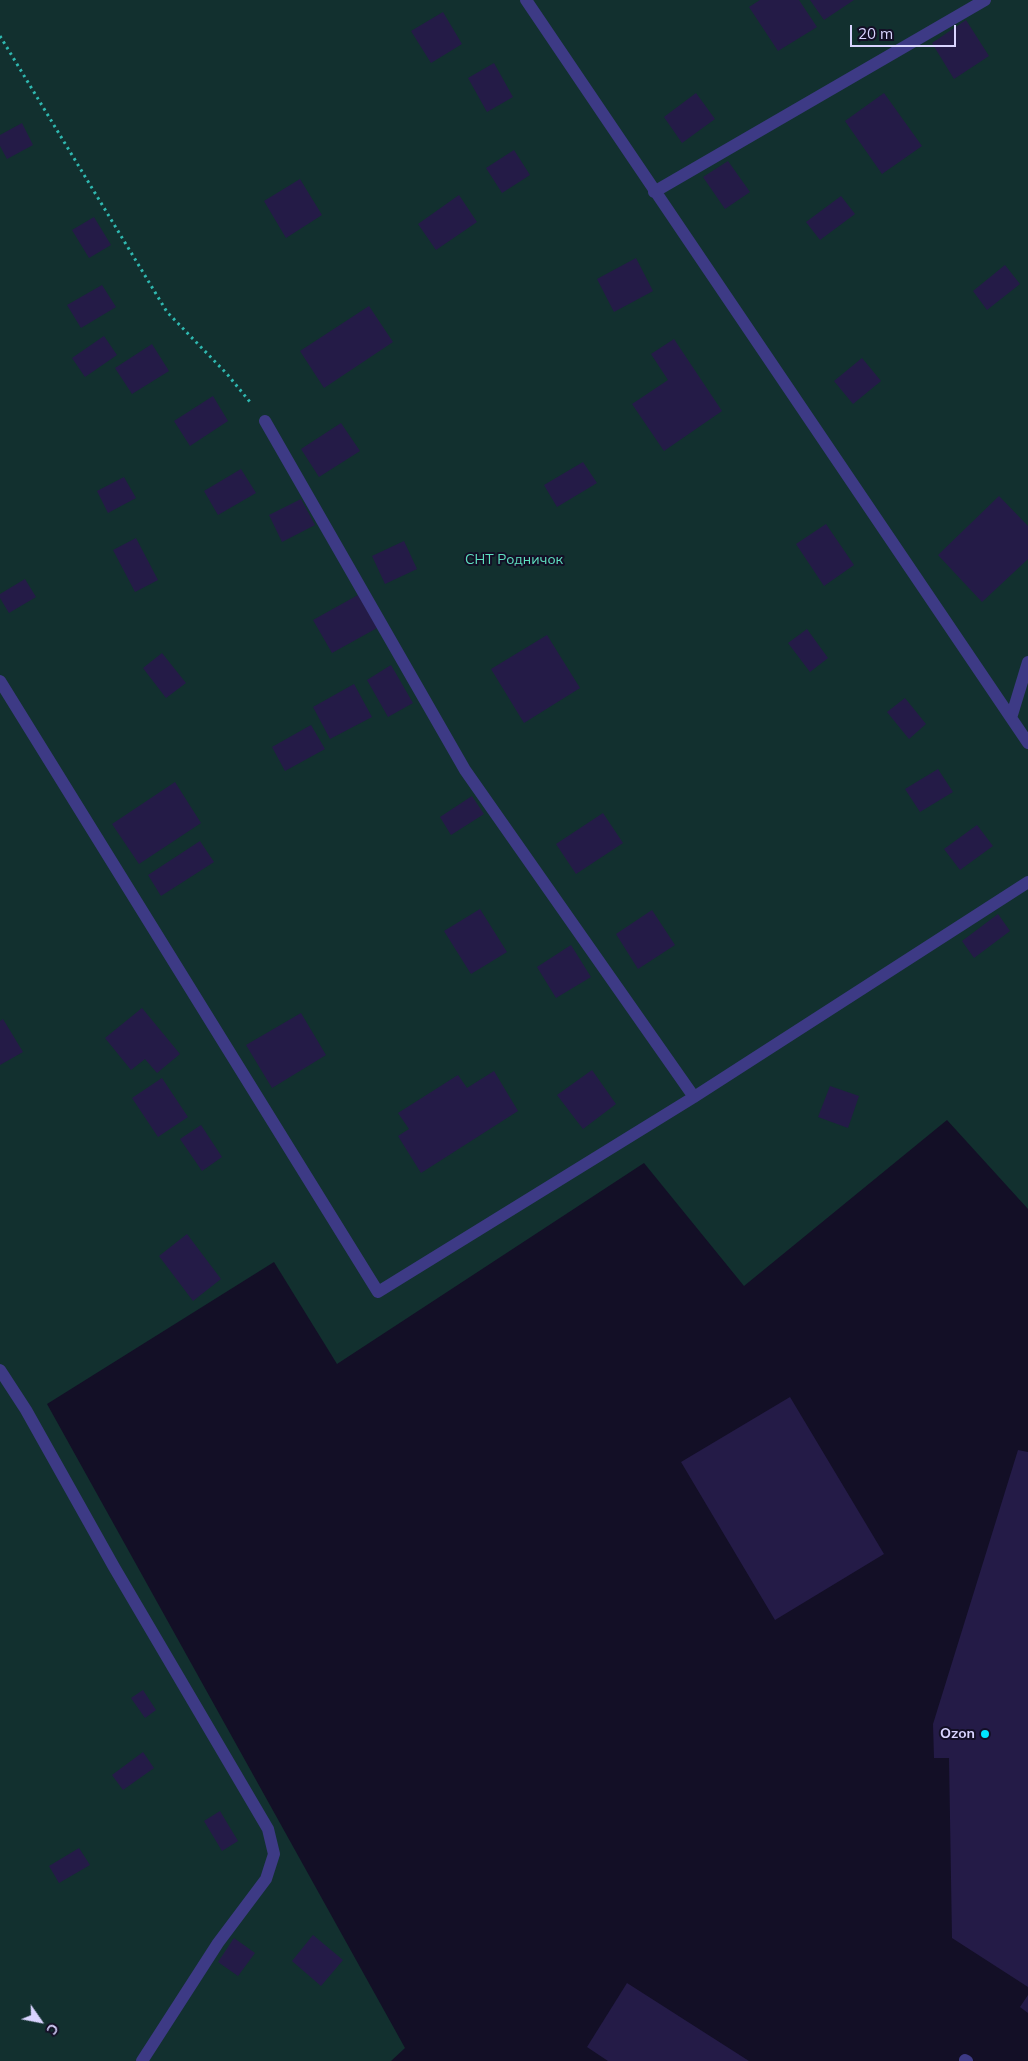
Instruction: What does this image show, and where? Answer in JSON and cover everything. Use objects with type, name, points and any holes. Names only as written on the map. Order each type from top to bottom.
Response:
[{"type":"lane","points":[[526,0],[1028,743]]},
{"type":"lane","points":[[654,192],[985,0]]},
{"type":"lane","points":[[265,421],[465,770],[694,1097]]},
{"type":"lane","points":[[1010,718],[1028,662]]},
{"type":"lane","points":[[0,681],[378,1292],[694,1097],[1028,882]]},
{"type":"lane","points":[[0,1370],[26,1410],[114,1567],[268,1829],[274,1854],[266,1879],[218,1943],[142,2061]]},
{"type":"path","points":[[0,36],[167,312],[227,374],[265,421]]},
{"type":"green space","name":"СНТ Родничок","points":[[0,0],[1028,0],[1028,1209],[947,1120],[744,1286],[644,1163],[337,1364],[274,1262],[47,1404],[405,2048],[391,2061],[0,2061]]},
{"type":"building","points":[[760,0],[799,0],[817,27],[778,51],[749,7]]},
{"type":"building","points":[[810,0],[854,0],[824,20]]},
{"type":"building","points":[[443,12],[462,44],[431,63],[411,31]]},
{"type":"building","points":[[966,20],[989,56],[954,79],[932,43]]},
{"type":"building","points":[[494,63],[513,97],[487,112],[468,78]]},
{"type":"building","points":[[696,93],[715,119],[682,143],[664,117]]},
{"type":"building","points":[[884,93],[922,146],[882,174],[845,121]]},
{"type":"building","points":[[22,123],[33,145],[7,159],[0,146],[0,135]]},
{"type":"building","points":[[514,150],[530,175],[502,193],[486,168]]},
{"type":"building","points":[[728,161],[750,192],[725,209],[703,177]]},
{"type":"building","points":[[300,179],[322,215],[286,238],[264,201]]},
{"type":"building","points":[[459,195],[477,222],[436,250],[418,224]]},
{"type":"building","points":[[841,196],[855,214],[820,240],[806,222]]},
{"type":"building","points":[[94,217],[111,245],[89,258],[72,230]]},
{"type":"building","points":[[636,258],[653,291],[614,312],[597,279]]},
{"type":"building","points":[[1005,265],[1020,284],[987,310],[973,291]]},
{"type":"building","points":[[102,285],[116,307],[81,328],[67,305]]},
{"type":"building","points":[[369,306],[393,342],[324,388],[300,351]]},
{"type":"building","points":[[104,336],[117,355],[85,377],[72,358]]},
{"type":"building","points":[[674,339],[722,411],[664,451],[632,404],[668,380],[651,354]]},
{"type":"building","points":[[152,344],[169,371],[132,394],[115,368]]},
{"type":"building","points":[[862,358],[881,381],[853,404],[834,381]]},
{"type":"building","points":[[213,396],[228,421],[190,446],[174,421]]},
{"type":"building","points":[[341,423],[360,451],[319,477],[301,449]]},
{"type":"building","points":[[583,462],[597,483],[557,507],[544,485]]},
{"type":"building","points":[[241,469],[256,493],[218,515],[204,491]]},
{"type":"building","points":[[124,477],[136,498],[108,513],[97,491]]},
{"type":"building","points":[[999,496],[1028,526],[1028,559],[982,602],[938,555]]},
{"type":"building","points":[[301,499],[315,525],[282,542],[269,515]]},
{"type":"building","points":[[826,524],[854,565],[824,586],[796,544]]},
{"type":"building","points":[[136,538],[158,580],[135,592],[113,550]]},
{"type":"building","points":[[404,541],[417,569],[385,584],[372,556]]},
{"type":"building","points":[[25,579],[36,597],[9,613],[0,598],[0,594]]},
{"type":"building","points":[[358,595],[377,628],[332,653],[313,620]]},
{"type":"building","points":[[807,629],[828,658],[810,672],[788,643]]},
{"type":"building","points":[[547,635],[580,688],[524,723],[491,669]]},
{"type":"building","points":[[162,653],[186,683],[166,698],[143,668]]},
{"type":"building","points":[[391,665],[413,703],[388,717],[367,680]]},
{"type":"building","points":[[354,684],[372,717],[330,739],[313,707]]},
{"type":"building","points":[[905,698],[926,724],[909,739],[887,712]]},
{"type":"building","points":[[311,725],[325,749],[285,771],[272,747]]},
{"type":"building","points":[[938,769],[953,792],[920,812],[905,789]]},
{"type":"building","points":[[175,782],[201,823],[139,864],[112,824]]},
{"type":"building","points":[[472,796],[484,814],[451,835],[440,817]]},
{"type":"building","points":[[603,813],[623,843],[576,874],[556,844]]},
{"type":"building","points":[[977,825],[993,846],[960,870],[944,849]]},
{"type":"building","points":[[200,841],[214,862],[161,896],[148,875]]},
{"type":"building","points":[[480,909],[507,952],[471,974],[444,931]]},
{"type":"building","points":[[652,910],[675,945],[638,969],[616,934]]},
{"type":"building","points":[[998,914],[1010,931],[974,958],[962,941]]},
{"type":"building","points":[[571,945],[591,977],[556,998],[537,967]]},
{"type":"building","points":[[142,1008],[180,1054],[157,1073],[145,1059],[131,1070],[105,1038]]},
{"type":"building","points":[[301,1013],[326,1055],[272,1088],[246,1045]]},
{"type":"building","points":[[3,1019],[23,1052],[0,1065],[0,1021]]},
{"type":"building","points":[[592,1070],[616,1104],[583,1129],[557,1095]]},
{"type":"building","points":[[494,1071],[518,1111],[421,1173],[398,1136],[409,1129],[398,1113],[458,1075],[467,1088]]},
{"type":"building","points":[[162,1078],[188,1117],[158,1137],[132,1098]]},
{"type":"building","points":[[830,1086],[859,1096],[848,1128],[818,1117]]},
{"type":"building","points":[[201,1125],[222,1157],[202,1171],[180,1139]]},
{"type":"building","points":[[187,1234],[221,1279],[193,1301],[159,1256]]},
{"type":"building","points":[[790,1397],[884,1554],[775,1620],[681,1462]]},
{"type":"building","points":[[1018,1450],[1028,1452],[1028,1987],[952,1938],[949,1758],[934,1758],[933,1724]]},
{"type":"building","points":[[143,1690],[156,1710],[145,1718],[131,1698]]},
{"type":"building","points":[[143,1752],[154,1768],[123,1790],[112,1775]]},
{"type":"building","points":[[220,1811],[238,1841],[222,1851],[204,1821]]},
{"type":"building","points":[[79,1848],[90,1865],[59,1883],[49,1866]]},
{"type":"building","points":[[313,1935],[343,1960],[321,1986],[292,1961]]},
{"type":"building","points":[[234,1938],[255,1953],[238,1976],[218,1962]]},
{"type":"building","points":[[627,1983],[749,2061],[608,2061],[587,2047]]},
{"type":"building","points":[[1028,1995],[1028,2013],[1020,2007]]},
{"type":"place","name":"Ozon","points":[[985,1734]]}]
